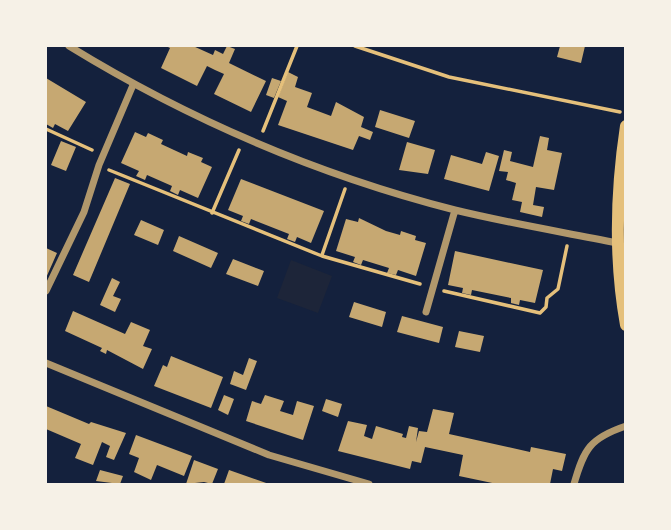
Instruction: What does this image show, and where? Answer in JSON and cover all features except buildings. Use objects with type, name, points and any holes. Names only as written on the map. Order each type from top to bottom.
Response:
[{"type":"main road","points":[[625,125],[619,172],[617,243],[625,325]]},
{"type":"street","points":[[69,46],[133,85],[244,139],[349,177],[454,210],[617,243]]},
{"type":"street","points":[[46,291],[84,212],[103,154],[133,85]]},
{"type":"street","points":[[426,312],[435,289],[454,210]]},
{"type":"street","points":[[46,363],[269,455],[369,485]]},
{"type":"street","points":[[574,485],[581,460],[600,435],[625,426]]},
{"type":"path","points":[[264,129],[297,46]]},
{"type":"path","points":[[355,46],[449,77],[625,113]]},
{"type":"path","points":[[46,129],[103,154]]},
{"type":"path","points":[[212,213],[244,139]]},
{"type":"path","points":[[99,165],[322,256],[435,289],[540,313],[546,307],[547,298],[558,289],[570,233]]},
{"type":"path","points":[[322,256],[349,177]]},
{"type":"shaded area","points":[[291,260],[332,276],[318,313],[277,298]]}]
